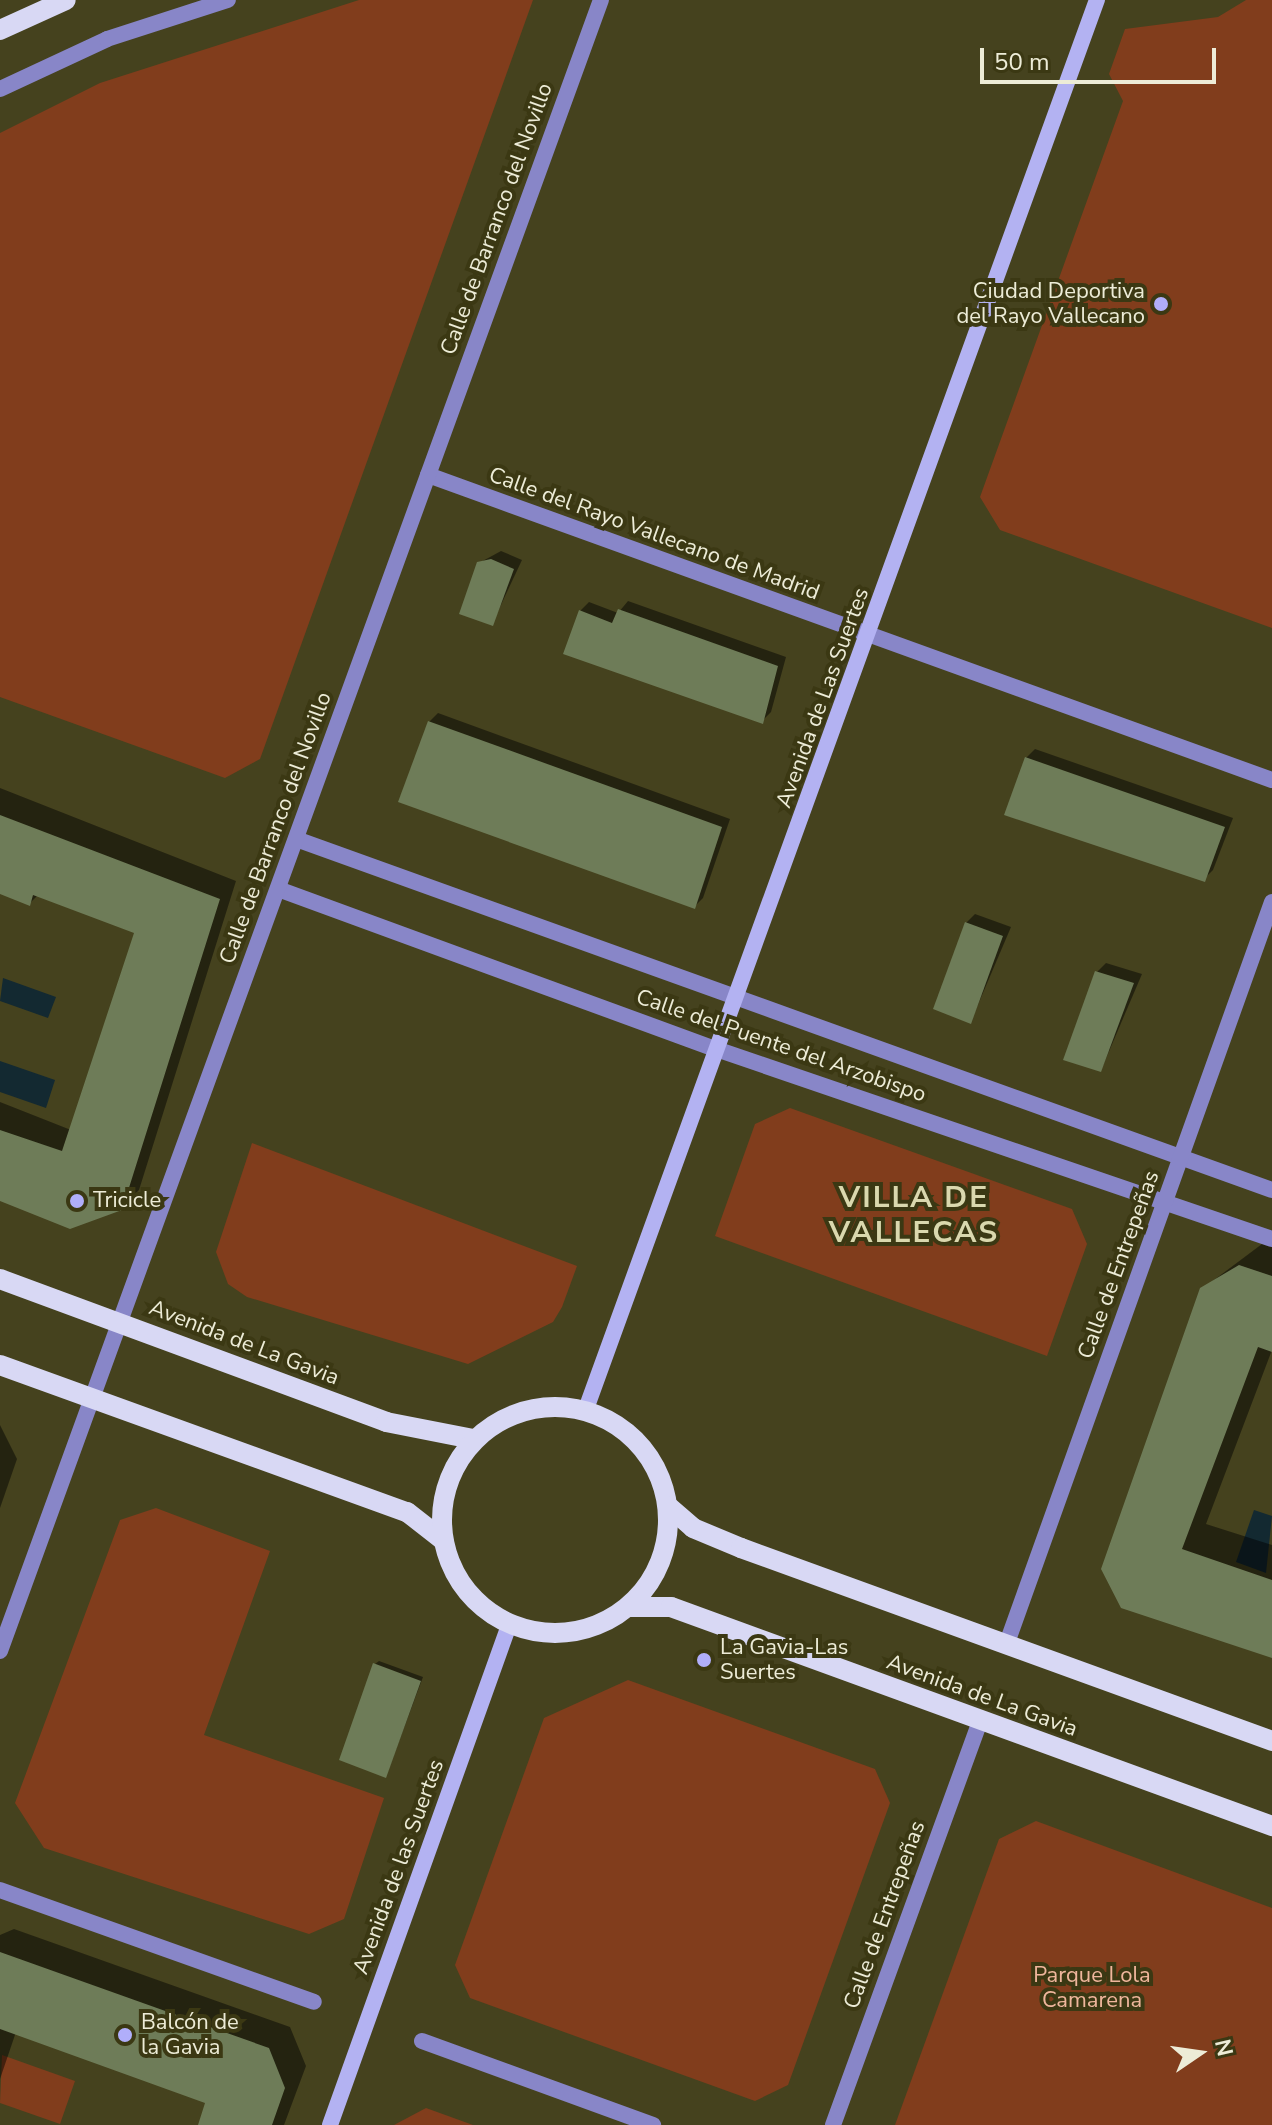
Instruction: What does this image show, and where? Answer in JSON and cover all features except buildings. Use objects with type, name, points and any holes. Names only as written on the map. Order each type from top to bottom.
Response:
[{"type":"main road","points":[[0,30],[66,0]]},
{"type":"main road","name":"Avenida de Las Suertes","points":[[586,1409],[738,998],[1097,0]]},
{"type":"main road","name":"Avenida de La Gavia","points":[[0,1279],[386,1422],[473,1439]]},
{"type":"main road","points":[[0,1365],[93,1396],[407,1512],[443,1540]]},
{"type":"main road","points":[[668,1506],[655,1576],[629,1607],[575,1632],[509,1625],[457,1578],[443,1540],[451,1472],[473,1439],[523,1409],[586,1409],[641,1444],[668,1506],[693,1528],[1272,1741]]},
{"type":"main road","name":"Avenida de La Gavia","points":[[629,1607],[671,1607],[1272,1826]]},
{"type":"main road","name":"Avenida de las Suertes","points":[[330,2125],[509,1625]]},
{"type":"street","points":[[0,89],[107,39],[228,0]]},
{"type":"street","name":"Calle de Barranco del Novillo","points":[[592,0],[593,20]]},
{"type":"street","name":"Calle de Barranco del Novillo","points":[[0,1651],[601,0]]},
{"type":"street","name":"Calle del Rayo Vallecano de Madrid","points":[[428,475],[1272,780]]},
{"type":"street","name":"Calle del Puente del Arzobispo","points":[[296,839],[1272,1190]]},
{"type":"street","name":"Calle del Puente del Arzobispo","points":[[278,889],[719,1050],[1166,1200],[1272,1239]]},
{"type":"street","name":"Calle de Entrepeñas","points":[[1007,1643],[1272,902]]},
{"type":"street","name":"Calle de Entrepeñas","points":[[833,2125],[980,1721]]},
{"type":"street","points":[[0,1890],[314,2002]]},
{"type":"street","points":[[422,2041],[653,2125]]},
{"type":"green space","points":[[359,0],[533,0],[260,759],[225,778],[0,697],[0,133],[100,83]]},
{"type":"green space","name":"Ciudad Deportiva del Rayo Vallecano","points":[[1246,0],[1272,0],[1272,628],[1000,530],[980,497],[1123,101],[1109,74],[1125,29],[1218,17]]},
{"type":"green space","points":[[790,1108],[1072,1209],[1087,1244],[1047,1356],[715,1236],[755,1124]]},
{"type":"green space","points":[[252,1143],[577,1266],[562,1307],[553,1322],[468,1364],[247,1297],[228,1284],[216,1252]]},
{"type":"green space","points":[[156,1508],[270,1551],[204,1735],[384,1798],[344,1919],[309,1934],[44,1848],[15,1803],[120,1520]]},
{"type":"green space","points":[[628,1680],[875,1769],[890,1803],[788,2085],[755,2101],[470,1998],[455,1965],[544,1718]]},
{"type":"green space","name":"Parque Lola Camarena","points":[[1036,1821],[1272,1908],[1272,2125],[895,2125],[999,1839]]},
{"type":"green space","points":[[2,2055],[75,2081],[60,2124],[0,2103]]},
{"type":"green space","points":[[426,2108],[473,2125],[394,2125]]},
{"type":"water","points":[[3,978],[56,997],[48,1018],[0,1001]]},
{"type":"water","points":[[0,1061],[55,1080],[46,1108],[0,1092]]},
{"type":"water","points":[[1254,1510],[1272,1516],[1266,1573],[1236,1562]]},
{"type":"place","name":"Ciudad Deportiva del Rayo Vallecano","points":[[1161,304]]},
{"type":"place","name":"Tricicle","points":[[77,1201]]},
{"type":"place","name":"La Gavia-Las Suertes","points":[[704,1660]]},
{"type":"place","name":"Balcón de la Gavia","points":[[125,2035]]},
{"type":"district","name":"VILLA DE VALLECAS","points":[[914,1215]]}]
